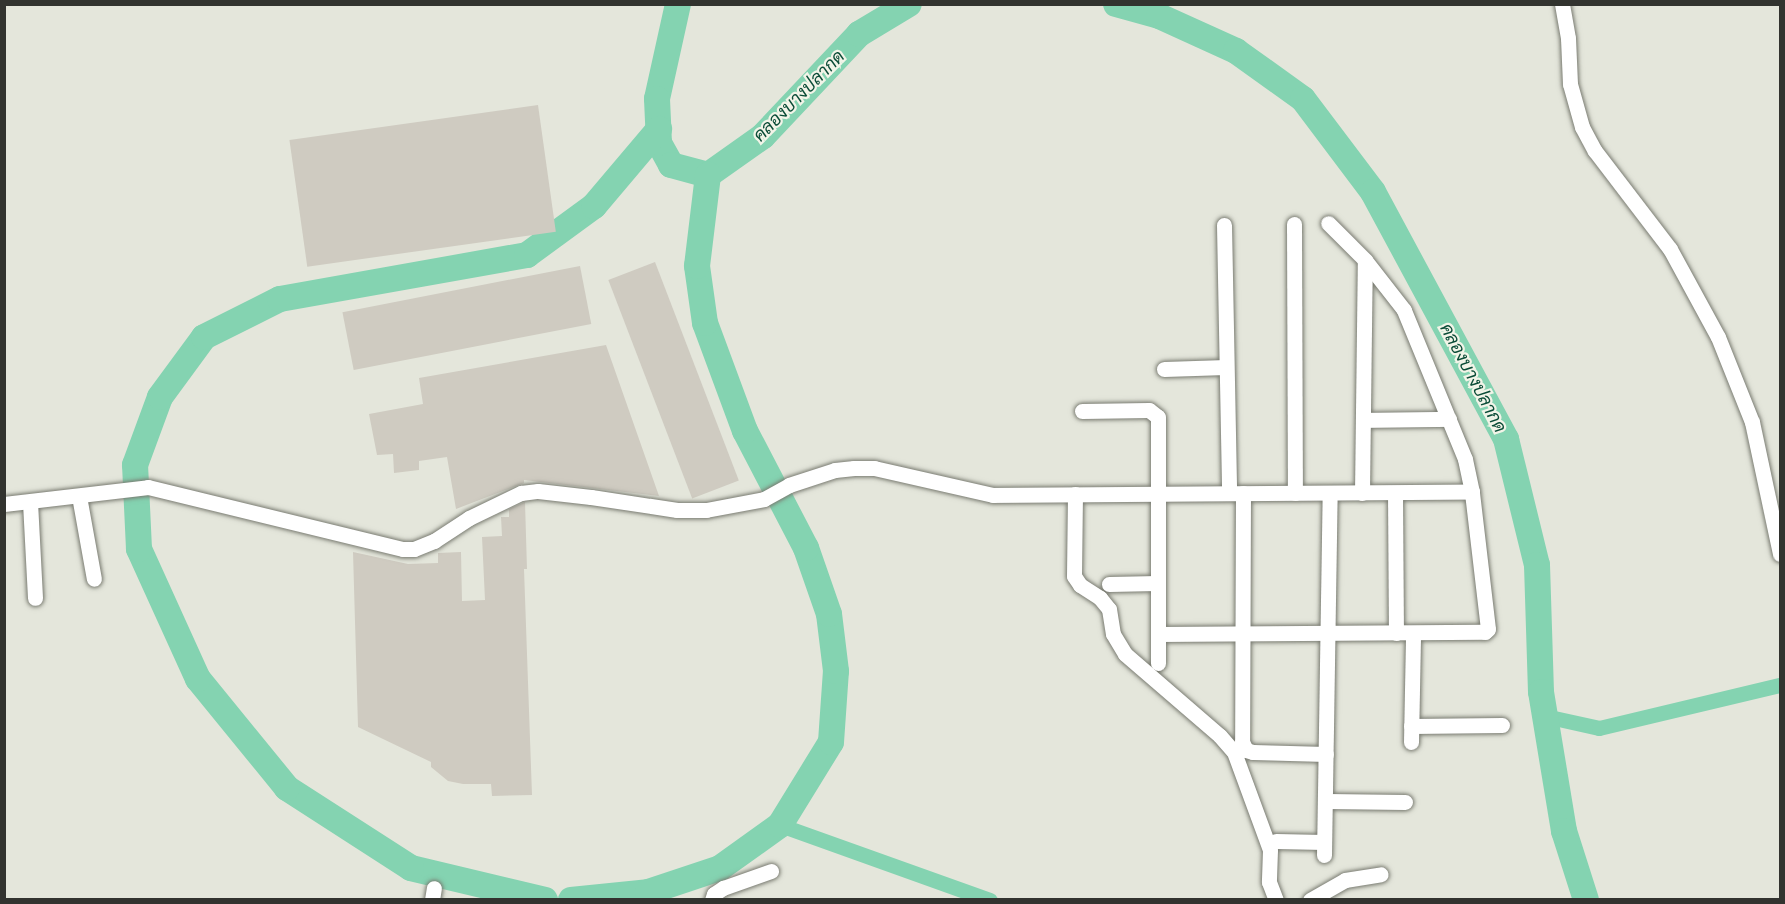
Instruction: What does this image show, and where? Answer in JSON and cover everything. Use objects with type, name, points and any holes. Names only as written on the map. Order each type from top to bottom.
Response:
[{"type":"street","points":[[1562,4],[1568,38],[1570,84],[1582,127],[1595,151],[1670,249],[1718,338],[1752,422],[1780,554]]},
{"type":"street","points":[[1158,634],[1485,632],[1488,629],[1472,492],[1465,459],[1404,310],[1365,260],[1328,223]]},
{"type":"street","points":[[1294,224],[1295,493]]},
{"type":"street","points":[[1224,225],[1226,367],[1236,494],[1242,742],[1246,750],[1326,754]]},
{"type":"street","points":[[1362,493],[1365,260]]},
{"type":"street","points":[[1164,369],[1226,367]]},
{"type":"street","points":[[1082,411],[1149,410],[1158,417],[1158,663]]},
{"type":"street","points":[[1364,420],[1449,419]]},
{"type":"street","points":[[4,504],[141,488],[403,549],[414,549],[435,541],[504,500],[529,492],[677,510],[706,510],[764,499],[789,485],[835,470],[874,468],[993,495],[1472,492]]},
{"type":"street","points":[[1276,841],[1324,848],[1327,801],[1330,493]]},
{"type":"street","points":[[1395,493],[1396,633]]},
{"type":"street","points":[[1075,494],[1074,576],[1080,585],[1100,597],[1109,609],[1113,634],[1125,654],[1220,736],[1234,752],[1270,850],[1269,882],[1276,900]]},
{"type":"street","points":[[79,496],[94,579]]},
{"type":"street","points":[[30,502],[35,598]]},
{"type":"street","points":[[1109,584],[1158,583]]},
{"type":"street","points":[[1413,633],[1411,734],[1502,725]]},
{"type":"street","points":[[1327,801],[1405,802]]},
{"type":"street","points":[[712,900],[714,894],[723,888],[771,871]]},
{"type":"street","points":[[1310,900],[1345,880],[1381,874]]},
{"type":"building","points":[[538,105],[556,232],[307,267],[289,140]]},
{"type":"building","points":[[655,262],[739,480],[692,498],[608,280]]},
{"type":"building","points":[[580,266],[591,324],[354,370],[342,312]]},
{"type":"building","points":[[606,345],[659,496],[524,480],[524,483],[456,509],[447,457],[419,461],[419,470],[394,473],[393,454],[377,455],[369,414],[423,404],[419,378]]},
{"type":"building","points":[[525,502],[527,569],[524,569],[532,795],[492,796],[491,784],[463,784],[448,781],[431,767],[431,762],[358,727],[353,552],[408,564],[438,563],[438,553],[461,552],[462,601],[485,600],[482,537],[502,536],[501,517],[509,517],[509,509]]},
{"type":"waterway","name":"คลองบางปลากด","points":[[678,4],[657,99],[659,143],[671,165],[708,175],[763,136],[859,34],[909,4]]},
{"type":"waterway","name":"คลองบางปลากด","points":[[1116,4],[1159,16],[1236,51],[1303,99],[1373,192],[1506,439],[1537,565],[1541,692],[1564,831],[1586,900]]},
{"type":"waterway","points":[[545,900],[411,868],[287,788],[198,679],[139,549],[135,465],[160,397],[204,337],[280,299],[527,255],[594,206],[659,129]]},
{"type":"waterway","points":[[571,900],[648,892],[720,868],[780,825],[831,742],[836,671],[829,614],[806,548],[745,431],[705,323],[697,266],[708,175]]},
{"type":"waterway","points":[[1545,716],[1599,728],[1780,685]]},
{"type":"waterway","points":[[780,825],[990,900]]}]
